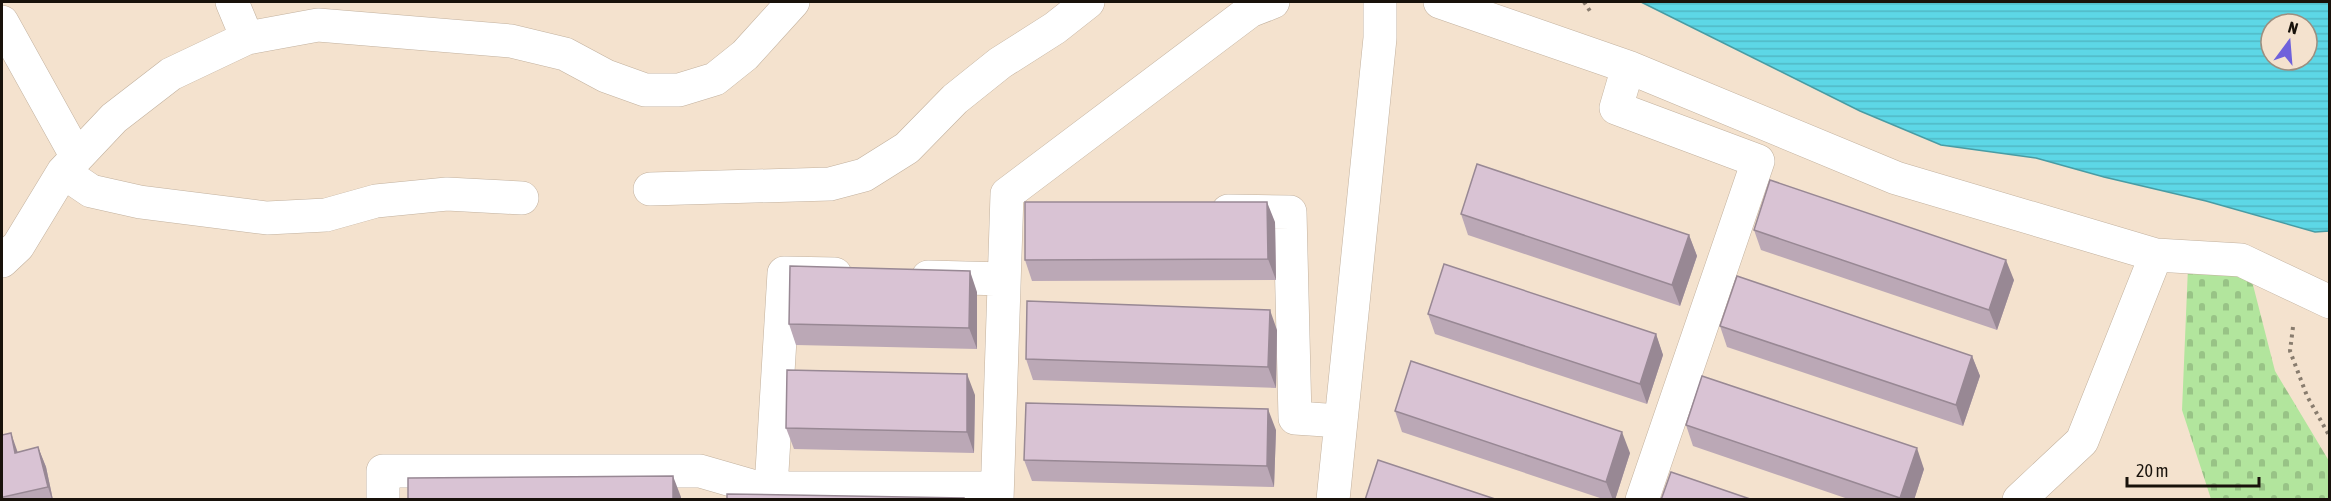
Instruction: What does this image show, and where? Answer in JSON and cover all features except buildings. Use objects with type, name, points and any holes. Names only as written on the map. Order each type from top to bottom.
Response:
[{"type":"street","points":[[232,2],[247,38]]},
{"type":"street","points":[[2,261],[18,246],[70,165],[114,118],[171,74],[247,38],[318,26],[511,40],[565,54],[606,76],[645,90],[679,90],[715,79],[745,55],[793,2]]},
{"type":"street","points":[[650,189],[830,184],[864,174],[907,148],[955,99],[1000,63],[1055,28],[1088,2]]},
{"type":"street","points":[[383,500],[383,471],[759,488],[997,494],[1007,194],[1250,11],[1273,2]]},
{"type":"street","points":[[1333,500],[1380,38],[1380,2]]},
{"type":"street","points":[[1440,2],[1628,67],[1896,178],[2156,255],[2241,260],[2330,302]]},
{"type":"street","points":[[2,22],[70,165],[92,191],[140,201],[267,218],[326,214],[376,201],[447,194],[522,198]]},
{"type":"street","points":[[1628,67],[1617,108],[1758,161],[1642,500]]},
{"type":"street","points":[[1007,209],[1042,209]]},
{"type":"street","points":[[1196,211],[1290,212],[1295,418]]},
{"type":"street","points":[[2019,500],[2082,441],[2156,255]]},
{"type":"street","points":[[771,488],[784,273],[865,275]]},
{"type":"street","points":[[900,276],[1004,279]]},
{"type":"street","points":[[1000,413],[1035,414]]},
{"type":"street","points":[[1260,417],[1341,421]]},
{"type":"path","points":[[2298,287],[2290,351],[2307,396],[2330,437]]},
{"type":"green space","points":[[2188,267],[2246,274],[2253,285],[2275,371],[2329,461],[2329,499],[2211,499],[2182,410]]},
{"type":"water","points":[[1641,2],[2329,2],[2329,231],[2315,232],[2206,201],[2036,158],[1941,145],[1860,111]]}]
